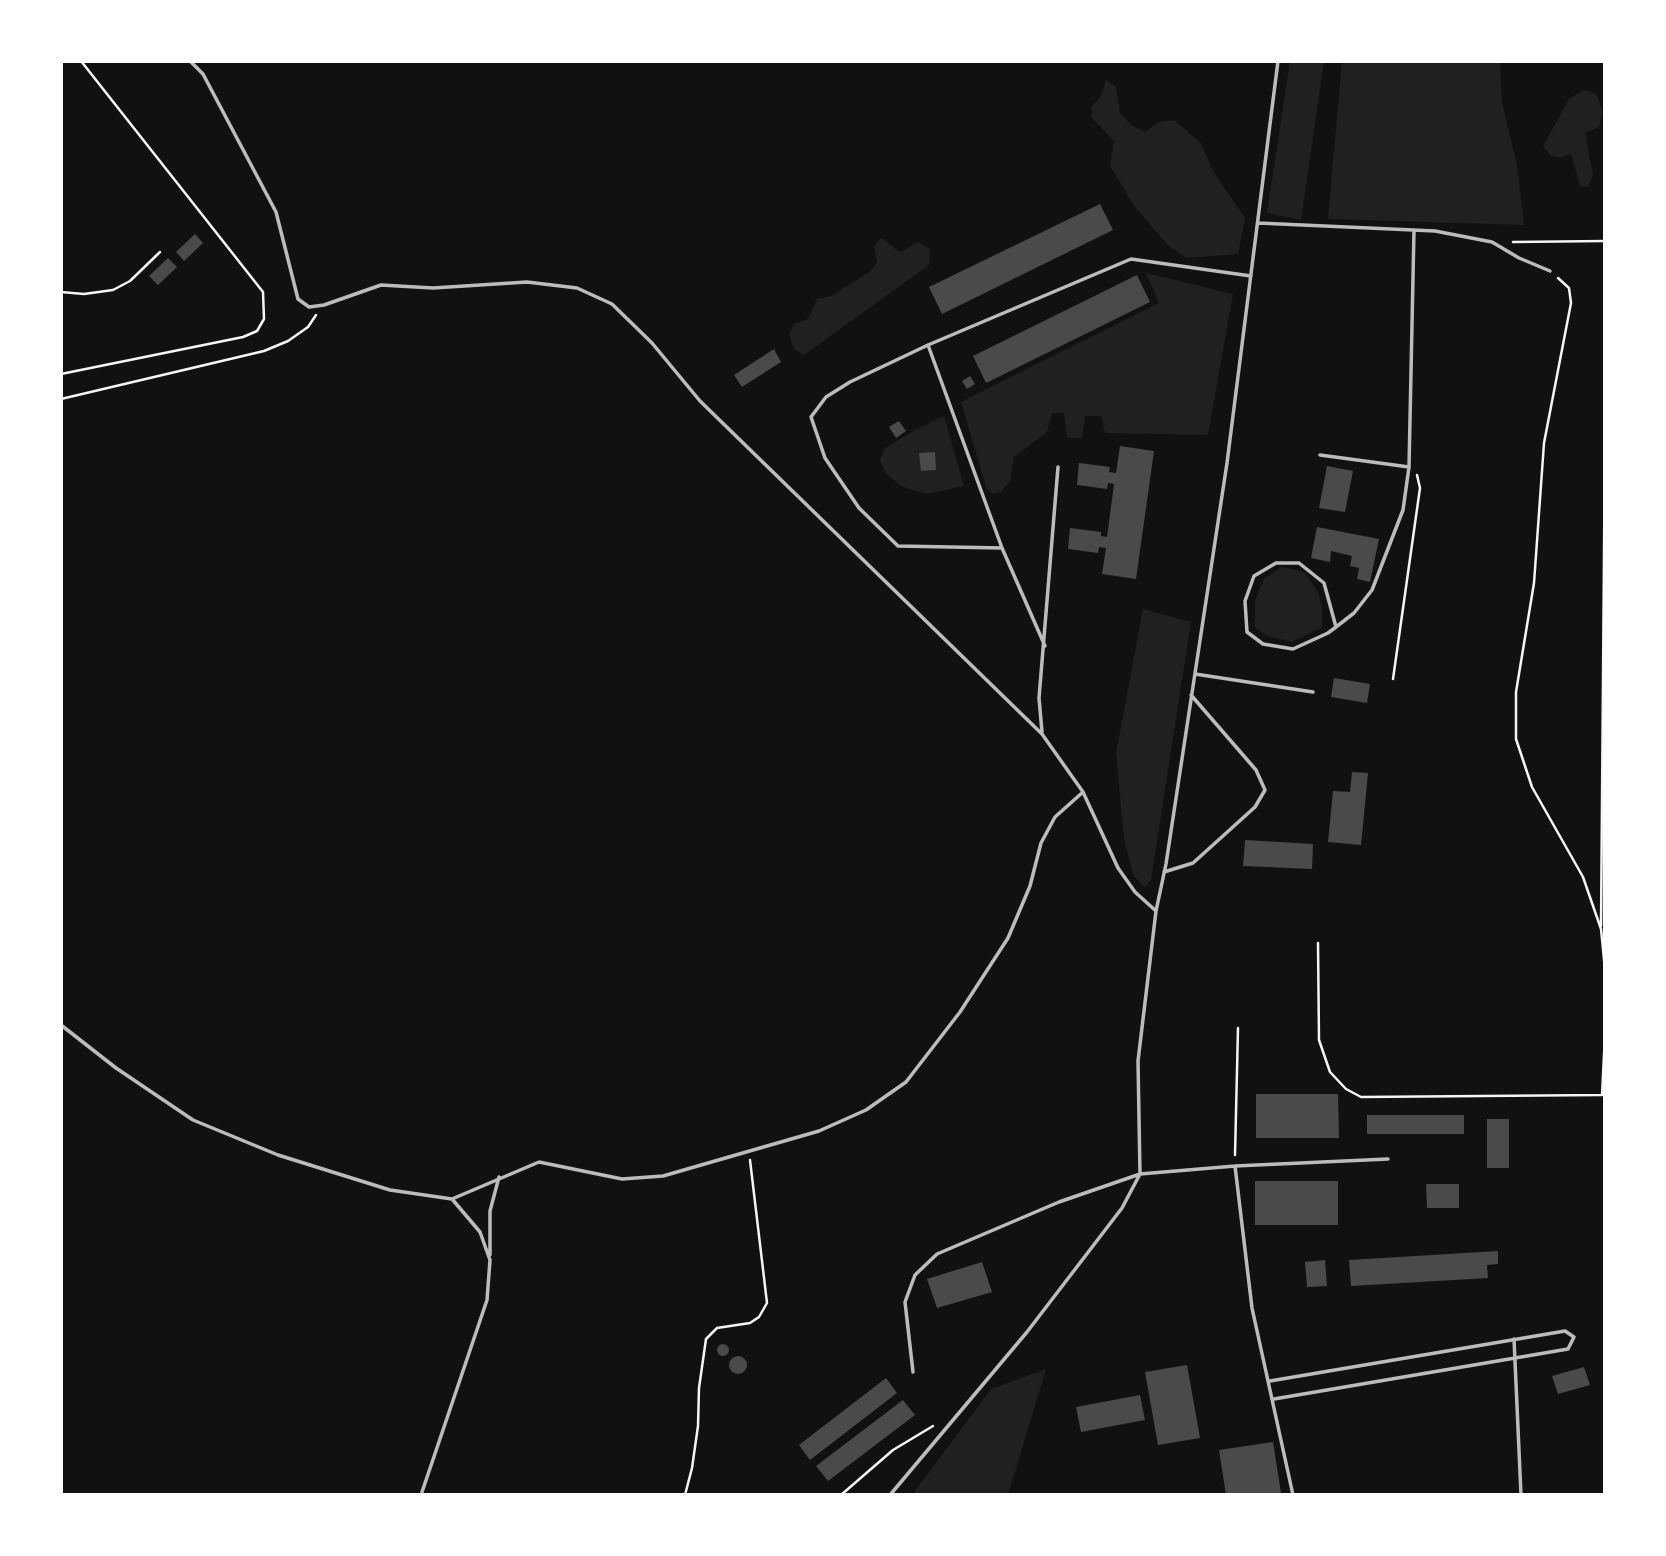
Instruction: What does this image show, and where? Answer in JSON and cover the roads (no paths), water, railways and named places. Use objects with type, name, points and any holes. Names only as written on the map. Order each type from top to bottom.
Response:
[{"type":"lane","points":[[190,61],[204,74],[276,212],[298,299],[309,307],[324,305],[381,285],[433,288],[527,282],[577,288],[612,304],[652,343],[700,401],[1042,734],[1083,792],[1118,867],[1135,892],[1156,911]]},
{"type":"lane","points":[[890,1495],[1027,1332],[1122,1208],[1140,1174],[1138,1062],[1156,911],[1227,463],[1278,61]]},
{"type":"lane","points":[[1258,223],[1435,231],[1492,242],[1519,258],[1550,271]]},
{"type":"lane","points":[[1336,627],[1324,583],[1299,563],[1276,563],[1254,576],[1245,601],[1247,632],[1264,644],[1293,649],[1328,633],[1336,627],[1354,613],[1372,590],[1403,510],[1409,467],[1414,230]]},
{"type":"lane","points":[[1002,548],[898,546],[859,508],[825,458],[811,417],[826,397],[850,382],[928,345],[1131,259],[1251,276]]},
{"type":"lane","points":[[928,345],[1002,548],[1045,646]]},
{"type":"lane","points":[[1320,455],[1409,467]]},
{"type":"lane","points":[[1042,734],[1039,698],[1058,467]]},
{"type":"lane","points":[[1195,674],[1313,692]]},
{"type":"lane","points":[[1164,872],[1193,863],[1255,807],[1265,790],[1256,770],[1191,695]]},
{"type":"lane","points":[[61,1025],[116,1068],[193,1120],[278,1155],[390,1190],[452,1199],[499,1177],[538,1163],[622,1179],[663,1176],[819,1131],[866,1110],[906,1082],[960,1012],[1008,938],[1030,886],[1041,843],[1055,817],[1083,792]]},
{"type":"lane","points":[[912,1372],[905,1302],[915,1275],[937,1254],[1059,1202],[1140,1174],[1235,1166],[1388,1159]]},
{"type":"lane","points":[[1235,1166],[1252,1308],[1293,1495]]},
{"type":"lane","points":[[421,1495],[487,1300],[490,1211],[499,1177]]},
{"type":"lane","points":[[452,1199],[480,1232],[490,1260]]},
{"type":"lane","points":[[1269,1381],[1565,1331],[1574,1337],[1568,1349],[1515,1360],[1274,1399]]},
{"type":"lane","points":[[1514,1339],[1521,1495]]}]
